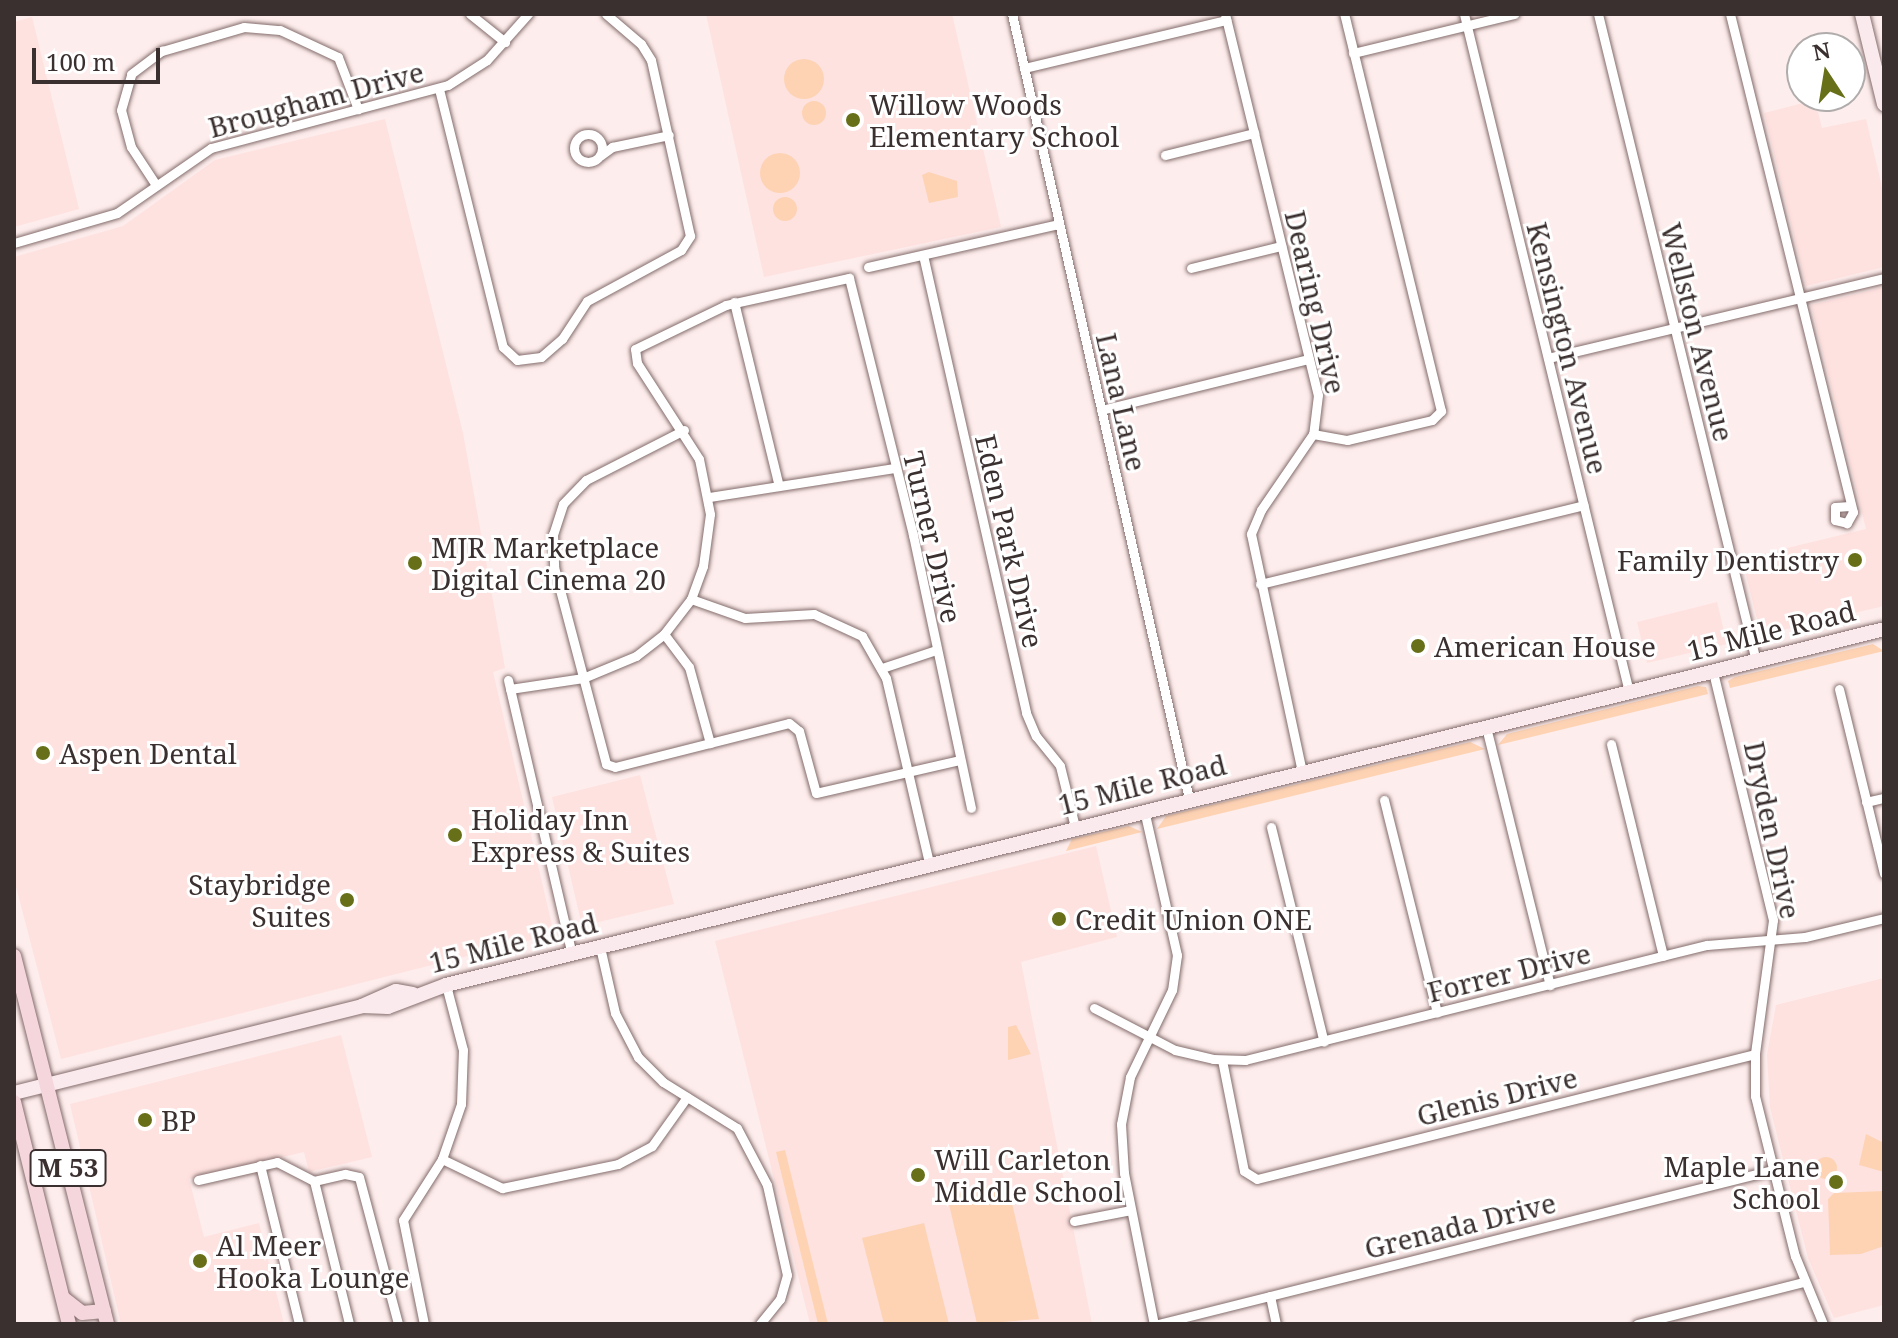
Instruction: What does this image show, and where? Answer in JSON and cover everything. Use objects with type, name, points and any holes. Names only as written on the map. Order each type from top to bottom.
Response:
[{"type":"main road","points":[[1862,14],[1884,104]]},
{"type":"main road","name":"15 Mile Road","points":[[14,1093],[362,1006],[396,991],[413,994],[929,863],[1884,629]]},
{"type":"main road","name":"M 53","points":[[14,956],[106,1317]]},
{"type":"main road","name":"M 53","points":[[14,1102],[69,1324]]},
{"type":"main road","points":[[62,1298],[82,1313],[106,1317]]},
{"type":"street","points":[[470,14],[505,42]]},
{"type":"street","name":"Brougham Drive","points":[[14,243],[117,213],[211,148],[439,89],[474,70],[505,42],[528,14]]},
{"type":"street","points":[[439,89],[501,338],[517,360],[550,351],[595,294],[687,244],[691,230],[647,51],[606,14]]},
{"type":"street","name":"Lana Lane","points":[[1012,14],[1189,799]]},
{"type":"street","points":[[1313,434],[1347,440],[1439,415],[1344,14]]},
{"type":"street","name":"Kensington Avenue","points":[[1464,14],[1629,692]]},
{"type":"street","points":[[1353,53],[1514,14]]},
{"type":"street","name":"Wellston Avenue","points":[[1598,14],[1756,661]]},
{"type":"street","points":[[1730,14],[1850,506],[1852,518],[1840,523],[1833,517],[1846,492]]},
{"type":"street","points":[[1024,68],[1225,17]]},
{"type":"street","name":"Dearing Drive","points":[[1225,17],[1319,405],[1313,434],[1252,528],[1260,584],[1302,772]]},
{"type":"street","points":[[156,185],[131,147],[121,110],[131,74],[162,51],[244,27],[280,30],[338,57],[358,109]]},
{"type":"street","points":[[1165,155],[1254,133]]},
{"type":"street","points":[[612,147],[601,144],[587,134],[575,145],[581,161],[612,147],[669,135]]},
{"type":"street","points":[[600,155],[601,144]]},
{"type":"street","points":[[868,267],[1059,224]]},
{"type":"street","points":[[1191,268],[1281,246]]},
{"type":"street","name":"Eden Park Drive","points":[[923,255],[1026,713],[1036,736],[1060,766],[1075,827]]},
{"type":"street","name":"Turner Drive","points":[[734,302],[849,278],[971,808]]},
{"type":"street","points":[[1548,358],[1884,278]]},
{"type":"street","points":[[572,954],[509,684],[583,678],[622,664],[664,634],[691,599],[706,557],[709,497],[684,430],[633,353],[648,340],[734,302],[779,486]]},
{"type":"street","points":[[1101,410],[1309,359]]},
{"type":"street","points":[[684,430],[597,473],[577,487],[560,512],[551,545],[608,765],[794,724],[816,793],[960,760]]},
{"type":"street","points":[[709,497],[895,468]]},
{"type":"street","points":[[1260,584],[1584,505]]},
{"type":"street","points":[[1838,505],[1850,506]]},
{"type":"street","points":[[691,599],[745,618],[826,617],[862,636],[882,668],[929,863]]},
{"type":"street","points":[[664,634],[689,667],[710,743]]},
{"type":"street","points":[[882,668],[936,650]]},
{"type":"street","name":"Dryden Drive","points":[[1713,672],[1770,898],[1773,940],[1755,1054],[1755,1096],[1803,1282],[1823,1324]]},
{"type":"street","points":[[1839,689],[1884,874]]},
{"type":"street","points":[[1486,727],[1550,985]]},
{"type":"street","points":[[1611,744],[1663,956]]},
{"type":"street","points":[[1866,802],[1884,798]]},
{"type":"street","points":[[1384,800],[1437,1013]]},
{"type":"street","points":[[1144,810],[1177,955],[1172,990],[1130,1077],[1121,1124],[1131,1210],[1156,1324]]},
{"type":"street","points":[[1271,827],[1324,1042]]},
{"type":"street","name":"Forrer Drive","points":[[1094,1008],[1188,1054],[1222,1060],[1324,1042],[1728,941],[1773,940],[1884,918]]},
{"type":"street","points":[[600,947],[615,1013],[629,1044],[649,1070],[687,1097],[721,1114],[746,1138],[767,1185],[787,1275],[780,1299],[760,1324]]},
{"type":"street","points":[[424,1324],[403,1220],[442,1159],[455,1130],[464,1073],[446,985]]},
{"type":"street","name":"Glenis Drive","points":[[1222,1060],[1249,1177],[1755,1054]]},
{"type":"street","points":[[442,1159],[490,1186],[526,1187],[641,1155],[662,1137],[687,1097]]},
{"type":"street","points":[[198,1180],[260,1165],[284,1164],[314,1181],[345,1174],[363,1183],[398,1324]]},
{"type":"street","points":[[260,1165],[299,1324]]},
{"type":"street","name":"Grenada Drive","points":[[1156,1324],[1773,1170]]},
{"type":"street","points":[[314,1181],[349,1324]]},
{"type":"street","points":[[1074,1221],[1131,1210]]},
{"type":"street","points":[[1637,1324],[1803,1282]]},
{"type":"street","points":[[1270,1296],[1276,1324]]},
{"type":"street","points":[[1690,1311],[1695,1324]]},
{"type":"shaded area","name":"Willow Woods Elementary School","points":[[706,14],[952,14],[1001,227],[764,277]]},
{"type":"shaded area","points":[[32,17],[79,209],[14,227],[14,22]]},
{"type":"shaded area","points":[[804,59],[818,65],[824,79],[818,93],[804,99],[790,93],[784,79],[790,65]]},
{"type":"shaded area","points":[[814,101],[823,104],[826,113],[823,122],[814,125],[805,122],[802,113],[805,104]]},
{"type":"shaded area","points":[[1786,107],[1786,112],[1818,112],[1822,128],[1866,119],[1884,196],[1884,267],[1806,286],[1764,113]]},
{"type":"shaded area","points":[[385,119],[463,433],[505,668],[493,672],[554,934],[61,1059],[14,879],[14,257],[123,226],[215,160]]},
{"type":"shaded area","points":[[780,153],[794,159],[800,173],[794,187],[780,193],[766,187],[760,173],[766,159]]},
{"type":"shaded area","points":[[929,172],[957,181],[958,197],[929,203],[922,175]]},
{"type":"shaded area","points":[[785,197],[794,200],[797,209],[794,218],[785,221],[776,218],[773,209],[776,200]]},
{"type":"shaded area","points":[[1884,287],[1884,606],[1761,635],[1742,559],[1866,529],[1811,305]]},
{"type":"shaded area","points":[[1717,602],[1727,644],[1647,663],[1637,622]]},
{"type":"shaded area","points":[[1873,644],[1884,651],[1730,688],[1728,681],[1735,677]]},
{"type":"shaded area","points":[[1698,686],[1706,687],[1708,694],[1498,745],[1507,734]]},
{"type":"shaded area","points":[[1470,742],[1485,749],[1157,829],[1166,816]]},
{"type":"shaded area","points":[[640,775],[674,904],[582,926],[552,797]]},
{"type":"shaded area","points":[[1129,826],[1142,832],[1066,851],[1072,839]]},
{"type":"shaded area","name":"Will Carleton Middle School","points":[[1096,846],[1117,937],[1021,962],[1092,1324],[810,1324],[715,941]]},
{"type":"shaded area","name":"Maple Lane School","points":[[1884,978],[1884,1305],[1834,1318],[1808,1258],[1770,1107],[1767,1055],[1776,1005]]},
{"type":"shaded area","points":[[1016,1025],[1031,1054],[1008,1060],[1008,1027]]},
{"type":"shaded area","points":[[341,1035],[372,1157],[309,1172],[304,1152],[189,1179],[204,1237],[259,1223],[284,1324],[121,1324],[70,1104]]},
{"type":"shaded area","points":[[1866,1134],[1884,1143],[1884,1172],[1859,1165]]},
{"type":"shaded area","points":[[785,1150],[828,1324],[818,1324],[776,1152]]},
{"type":"shaded area","points":[[1826,1157],[1834,1160],[1837,1168],[1834,1176],[1826,1179],[1818,1176],[1815,1168],[1818,1160]]},
{"type":"shaded area","points":[[1007,1182],[1039,1319],[977,1324],[947,1196]]},
{"type":"shaded area","points":[[1884,1191],[1884,1246],[1861,1254],[1830,1255],[1828,1199],[1834,1193]]},
{"type":"shaded area","points":[[924,1223],[949,1324],[884,1324],[862,1238]]},
{"type":"place","name":"Willow Woods Elementary School","points":[[853,120]]},
{"type":"place","name":"Family Dentistry","points":[[1855,560]]},
{"type":"place","name":"MJR Marketplace Digital Cinema 20","points":[[415,563]]},
{"type":"place","name":"American House","points":[[1418,646]]},
{"type":"place","name":"Aspen Dental","points":[[43,753]]},
{"type":"place","name":"Holiday Inn Express & Suites","points":[[455,835]]},
{"type":"place","name":"Staybridge Suites","points":[[347,900]]},
{"type":"place","name":"Credit Union ONE","points":[[1059,919]]},
{"type":"place","name":"BP","points":[[145,1120]]},
{"type":"place","name":"Will Carleton Middle School","points":[[918,1175]]},
{"type":"place","name":"Maple Lane School","points":[[1836,1182]]},
{"type":"place","name":"Al Meer Hooka Lounge","points":[[200,1261]]}]
